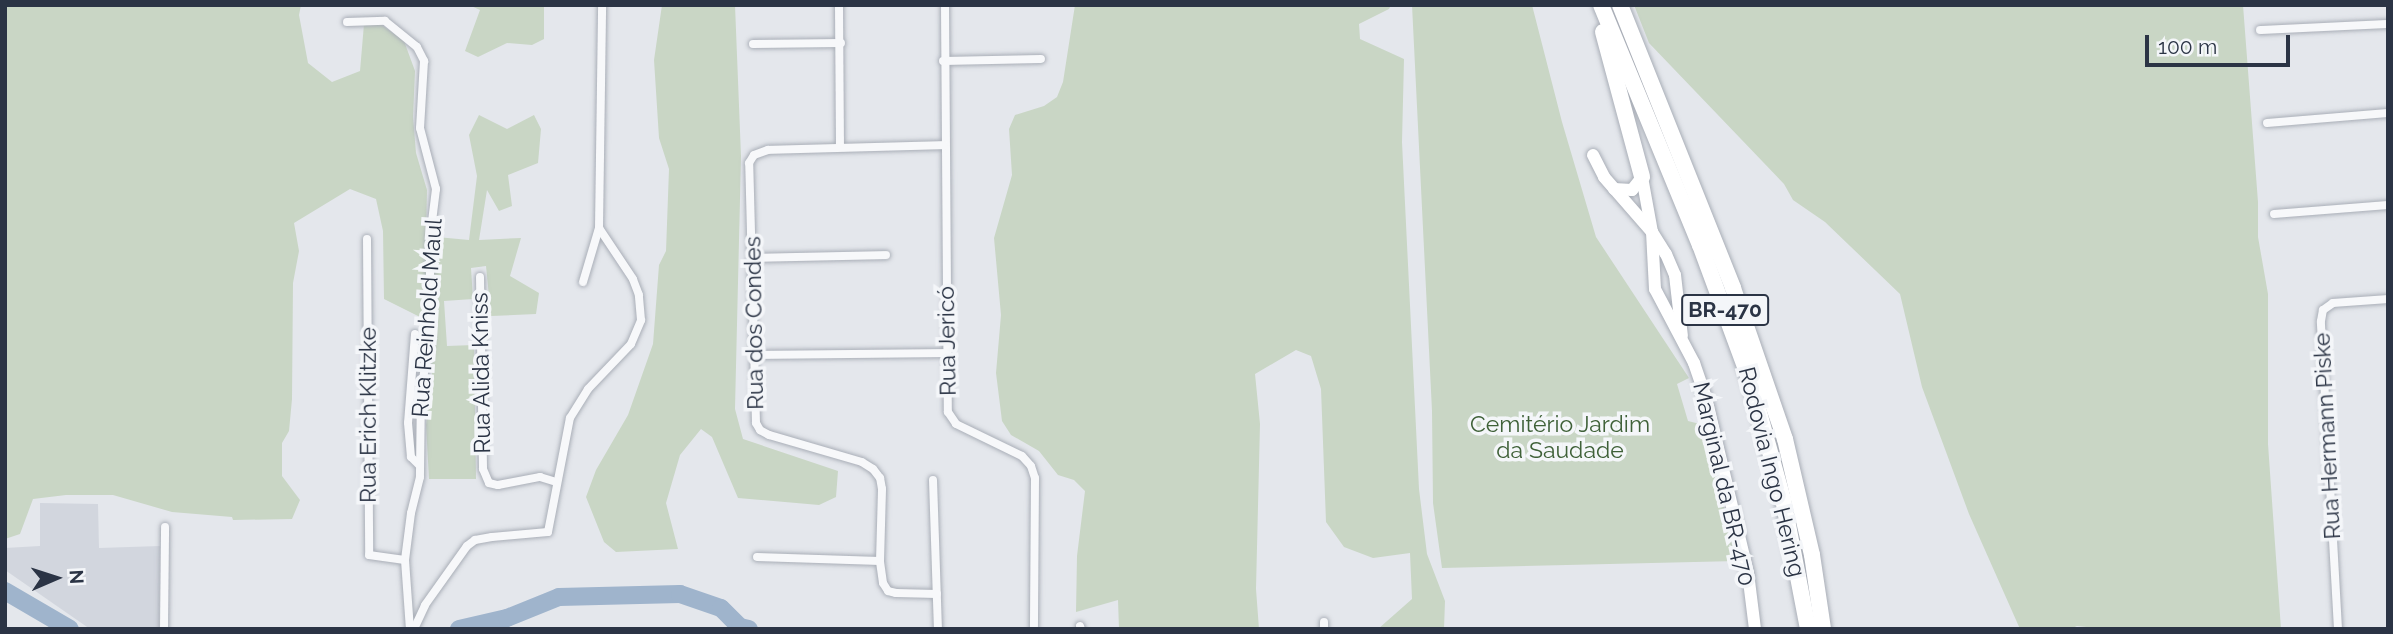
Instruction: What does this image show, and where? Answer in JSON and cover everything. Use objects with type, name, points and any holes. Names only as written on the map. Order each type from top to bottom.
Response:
[{"type":"highway","points":[[1599,5],[1611,71],[1642,177]]},
{"type":"highway","name":"Rodovia Ingo Hering","points":[[1599,5],[1700,245],[1751,383],[1783,499],[1808,629]]},
{"type":"highway","name":"Rodovia Ingo Hering","points":[[1620,5],[1733,288],[1764,377],[1799,496],[1824,629]]},
{"type":"street","points":[[583,282],[599,228],[602,5]]},
{"type":"street","points":[[839,5],[840,146]]},
{"type":"street","name":"Rua Jericó","points":[[945,5],[943,61],[948,412],[952,420],[1022,457],[1035,478],[1034,629]]},
{"type":"street","name":"Rua Reinhold Maul","points":[[347,22],[384,21],[417,47],[424,61],[420,128],[436,189],[430,238],[430,339],[421,390],[420,477],[411,513],[405,560],[412,629]]},
{"type":"street","points":[[2260,30],[2388,24]]},
{"type":"street","points":[[753,44],[841,43]]},
{"type":"street","points":[[943,61],[1041,59]]},
{"type":"street","points":[[2267,123],[2388,113]]},
{"type":"street","name":"Rua dos Condes","points":[[937,594],[888,591],[883,583],[880,561],[880,478],[862,462],[760,430],[756,423],[748,163],[754,155],[768,150],[944,145]]},
{"type":"street","points":[[1593,155],[1614,189],[1652,232],[1675,275],[1683,343]]},
{"type":"street","points":[[1614,189],[1632,190],[1642,177]]},
{"type":"street","points":[[1642,177],[1652,232],[1655,289],[1683,343]]},
{"type":"street","points":[[2274,214],[2388,205]]},
{"type":"street","points":[[412,629],[425,605],[467,546],[475,540],[548,532],[570,418],[588,389],[631,344],[641,320],[639,295],[633,279],[599,228]]},
{"type":"street","name":"Rua Erich Klitzke","points":[[367,239],[369,555],[405,560]]},
{"type":"street","points":[[753,258],[886,255]]},
{"type":"street","name":"Rua Alida Kniss","points":[[480,277],[483,469],[489,483],[498,485],[540,477],[556,482]]},
{"type":"street","name":"Rua Hermann Piske","points":[[2338,629],[2321,321],[2323,310],[2333,303],[2388,299]]},
{"type":"street","points":[[415,334],[408,423],[411,457],[419,465]]},
{"type":"street","name":"Marginal da BR-470","points":[[1683,343],[1706,398],[1730,488],[1748,573],[1755,629]]},
{"type":"street","points":[[755,355],[947,353]]},
{"type":"street","points":[[933,480],[938,629]]},
{"type":"street","points":[[164,629],[165,527]]},
{"type":"street","points":[[757,557],[880,561]]},
{"type":"shaded area","points":[[40,503],[98,504],[99,548],[160,546],[159,629],[90,629],[5,570],[5,548],[40,546]]},
{"type":"green space","points":[[5,5],[301,5],[299,15],[308,63],[332,82],[360,71],[364,24],[379,23],[404,41],[415,71],[413,117],[416,153],[427,190],[426,236],[469,240],[477,176],[469,135],[479,115],[507,129],[534,115],[541,129],[538,163],[508,175],[512,206],[499,211],[487,190],[479,240],[521,238],[510,276],[539,293],[536,314],[491,316],[486,266],[471,268],[473,299],[444,301],[447,346],[474,345],[476,479],[429,479],[426,425],[432,374],[420,317],[384,299],[383,231],[376,199],[350,189],[294,223],[299,251],[293,283],[292,399],[289,431],[282,443],[282,476],[300,500],[292,519],[233,520],[232,517],[172,512],[113,495],[66,495],[33,499],[20,534],[5,539]]},
{"type":"green space","points":[[469,5],[544,5],[544,39],[532,45],[507,43],[478,57],[465,51],[480,10]]},
{"type":"green space","points":[[662,5],[735,5],[741,156],[735,409],[743,439],[838,471],[836,497],[819,505],[738,498],[712,437],[701,429],[680,455],[666,503],[678,549],[616,552],[604,542],[586,497],[596,470],[628,415],[653,344],[659,265],[666,251],[669,169],[659,138],[654,60]]},
{"type":"green space","points":[[1075,5],[1391,5],[1389,9],[1359,24],[1360,39],[1404,59],[1402,142],[1419,489],[1427,554],[1445,601],[1444,629],[1378,629],[1412,599],[1410,553],[1373,558],[1344,547],[1326,522],[1321,389],[1311,356],[1296,350],[1255,374],[1260,424],[1256,589],[1259,629],[1119,629],[1118,600],[1076,612],[1077,556],[1085,491],[1074,480],[1058,475],[1039,451],[1011,435],[1002,421],[996,373],[1001,315],[994,238],[1012,175],[1009,129],[1015,115],[1044,106],[1057,97],[1063,82]]},
{"type":"green space","name":"Cemitério Jardim da Saudade","points":[[1412,5],[1532,5],[1562,122],[1596,237],[1689,378],[1677,384],[1688,421],[1704,425],[1737,561],[1442,568],[1433,503],[1432,411]]},
{"type":"green space","points":[[1634,5],[2243,5],[2258,202],[2258,237],[2268,294],[2268,444],[2281,629],[2105,629],[2077,626],[2070,629],[2020,629],[1969,514],[1922,387],[1900,294],[1825,222],[1793,200],[1784,184],[1649,43]]},
{"type":"waterway","points":[[5,591],[70,629]]},
{"type":"waterway","points":[[459,629],[507,618],[559,597],[680,594],[721,608],[740,627],[749,629]]}]
